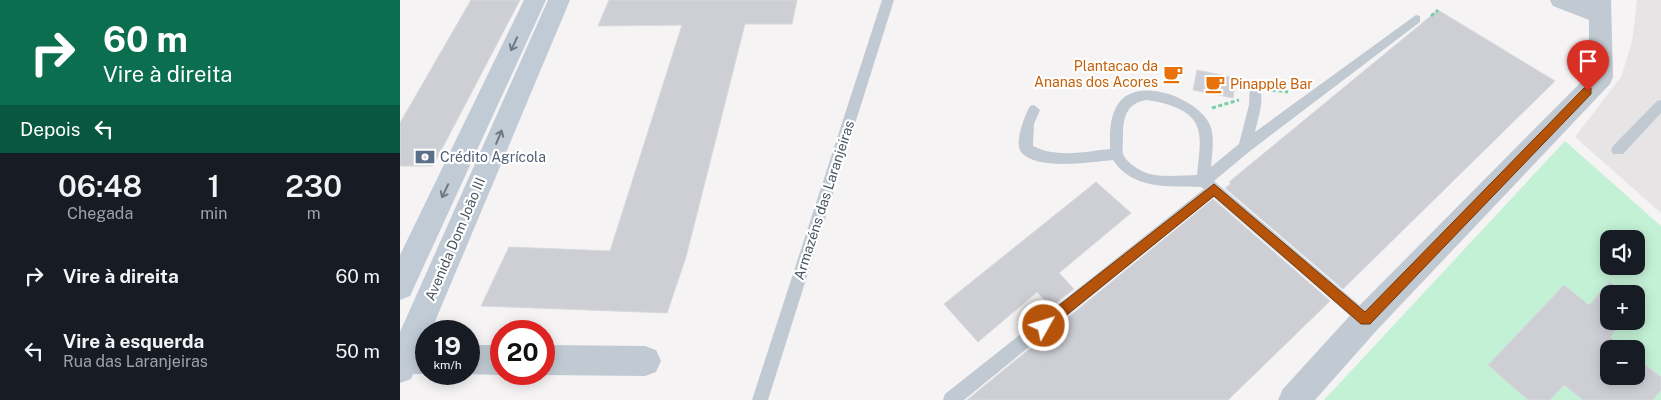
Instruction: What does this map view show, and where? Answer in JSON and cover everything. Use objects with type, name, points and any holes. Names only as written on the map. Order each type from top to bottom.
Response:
[{"type":"main road","name":"Avenida Dom João III","points":[[400,286],[536,0]]},
{"type":"main road","name":"Avenida Dom João III","points":[[408,361],[559,0]]},
{"type":"street","points":[[1294,400],[1366,320],[1602,77],[1600,8],[1561,0]]},
{"type":"street","points":[[555,360],[645,361]]},
{"type":"lane","name":"Armazéns das Laranjeiras","points":[[760,400],[888,0]]},
{"type":"lane","points":[[951,400],[1209,185],[1246,147],[1416,19]]},
{"type":"lane","points":[[1246,147],[1254,91]]},
{"type":"lane","points":[[1209,185],[1204,127],[1194,113],[1180,103],[1161,98],[1142,96],[1127,102],[1118,116],[1116,154],[1125,166],[1138,176],[1156,180],[1209,185],[1366,320]]},
{"type":"lane","points":[[1618,150],[1661,105]]},
{"type":"lane","points":[[1034,110],[1028,124],[1026,150],[1045,158],[1064,159],[1116,154]]},
{"type":"path","points":[[1194,113],[1254,91],[1296,94]]},
{"type":"shaded area","points":[[1637,0],[1661,0],[1661,213],[1575,137],[1621,77],[1632,42]]},
{"type":"green space","points":[[1565,141],[1661,226],[1661,400],[1324,400]]},
{"type":"building","points":[[471,0],[520,0],[433,166],[400,166],[400,123]]},
{"type":"building","points":[[609,0],[797,0],[792,24],[745,24],[686,257],[667,313],[481,306],[509,247],[610,251],[682,25],[598,26]]},
{"type":"building","points":[[1438,10],[1555,81],[1343,289],[1225,188],[1231,184],[1229,182]]},
{"type":"building","name":"Pinapple Bar","points":[[1197,70],[1236,78],[1233,98],[1193,90]]},
{"type":"building","points":[[1096,182],[1131,213],[1059,273],[1074,289],[1051,307],[1037,292],[978,342],[944,304]]},
{"type":"building","points":[[1213,199],[1330,301],[1228,400],[967,400]]},
{"type":"building","points":[[1564,285],[1589,305],[1600,293],[1600,330],[1616,330],[1610,337],[1614,340],[1600,340],[1600,385],[1645,385],[1645,365],[1661,377],[1661,390],[1653,400],[1583,400],[1564,385],[1550,400],[1528,400],[1488,365]]},
{"type":"place","name":"Plantacao da Ananas dos Acores","points":[[1173,74]]},
{"type":"place","name":"Pinapple Bar","points":[[1215,84]]},
{"type":"place","name":"Crédito Agrícola","points":[[425,157]]},
{"type":"route","points":[[1044,326],[1214,189],[1366,320],[1588,91]]}]
